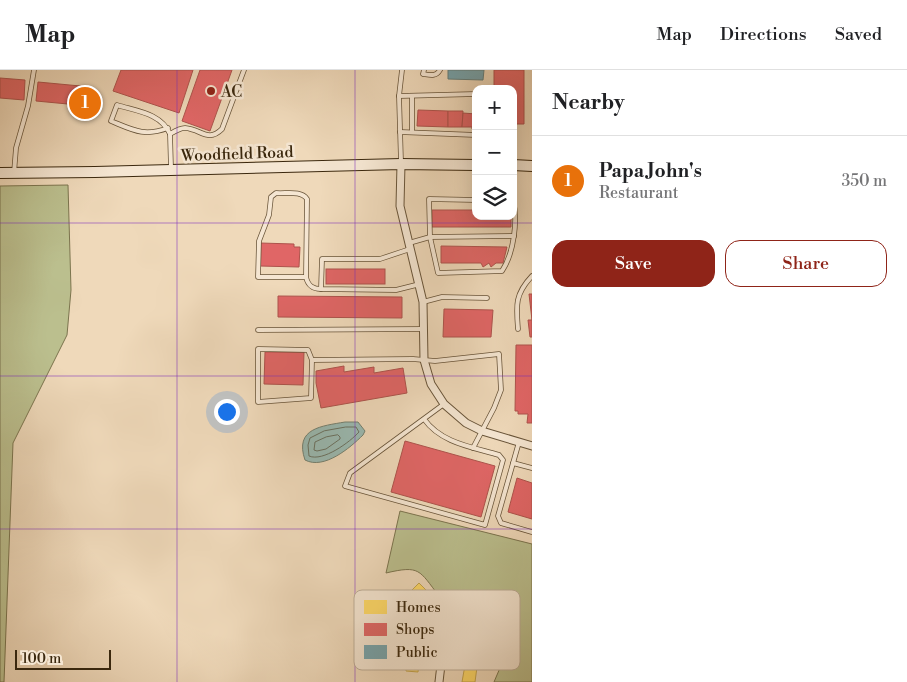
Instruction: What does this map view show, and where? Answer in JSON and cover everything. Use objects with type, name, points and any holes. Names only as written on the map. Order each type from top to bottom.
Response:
[{"type":"main road","name":"Woodfield Road","points":[[0,173],[401,164],[472,165]]},
{"type":"main road","points":[[517,166],[532,166]]},
{"type":"street","points":[[401,164],[400,206],[420,284],[423,302],[424,360],[431,384],[444,404],[466,424],[482,431],[532,446]]},
{"type":"lane","points":[[14,173],[16,148],[28,106],[34,70]]},
{"type":"lane","points":[[170,134],[184,128],[210,136],[217,135],[222,129],[244,70]]},
{"type":"lane","points":[[401,164],[398,96],[402,70]]},
{"type":"lane","points":[[424,70],[423,74],[432,76],[440,70]]},
{"type":"lane","points":[[398,96],[472,94]]},
{"type":"lane","points":[[412,96],[412,132]]},
{"type":"lane","points":[[168,128],[149,133],[136,132],[111,121],[117,105],[154,116],[164,122],[168,128],[170,134],[171,170]]},
{"type":"lane","points":[[400,132],[472,135]]},
{"type":"lane","points":[[306,277],[258,277],[259,241],[269,215],[271,197],[276,194],[300,194],[306,196],[306,277],[307,283],[311,287],[321,290],[396,290],[420,284]]},
{"type":"lane","points":[[472,200],[430,199],[430,237],[438,273],[502,271],[508,262],[514,236],[514,220]]},
{"type":"lane","points":[[321,290],[322,259],[380,259],[430,237],[514,236]]},
{"type":"lane","points":[[518,329],[516,305],[519,293],[532,276]]},
{"type":"lane","points":[[423,302],[442,297],[487,298]]},
{"type":"lane","points":[[258,330],[424,329]]},
{"type":"lane","points":[[258,349],[308,350],[312,360],[312,398],[258,402],[258,349]]},
{"type":"lane","points":[[312,360],[435,361],[499,354],[501,390],[494,408],[473,448]]},
{"type":"lane","points":[[424,419],[436,433],[452,441],[499,455],[503,460],[484,525],[345,486],[350,473],[444,404]]},
{"type":"lane","points":[[519,442],[498,520],[505,525],[532,532]]},
{"type":"lane","points":[[513,463],[532,468]]},
{"type":"green space","points":[[68,185],[71,290],[67,335],[13,443],[4,682],[0,682],[0,186]]},
{"type":"green space","points":[[400,511],[532,544],[532,682],[494,682],[499,670],[520,670],[520,590],[434,590],[418,572],[406,570],[386,573]]},
{"type":"water","points":[[345,422],[358,422],[365,431],[363,435],[344,451],[328,460],[312,462],[305,460],[303,441],[312,430]]},
{"type":"building: Homes","points":[[419,583],[426,590],[412,590]]},
{"type":"building: Homes","points":[[406,670],[418,670],[418,672]]},
{"type":"building: Homes","points":[[464,670],[477,670],[475,682],[462,682]]},
{"type":"building: Shops","points":[[121,70],[193,70],[179,113],[113,91]]},
{"type":"building: Shops","points":[[200,70],[232,70],[210,131],[182,121]]},
{"type":"building: Shops","points":[[494,70],[524,70],[524,124],[517,124],[517,85],[494,85]]},
{"type":"building: Shops","points":[[0,78],[25,80],[24,100],[0,98]]},
{"type":"building: Shops","points":[[38,82],[91,87],[91,90],[95,91],[94,98],[90,98],[89,106],[36,101]]},
{"type":"building: Shops","points":[[418,110],[448,111],[448,127],[417,126]]},
{"type":"building: Shops","points":[[448,111],[463,111],[462,127],[448,127]]},
{"type":"building: Shops","points":[[463,113],[472,114],[472,127],[462,127]]},
{"type":"building: Shops","points":[[432,210],[472,210],[472,220],[511,220],[511,227],[432,227]]},
{"type":"building: Shops","points":[[260,243],[294,244],[294,247],[300,247],[299,267],[260,266]]},
{"type":"building: Shops","points":[[441,246],[507,247],[503,263],[496,263],[491,267],[489,263],[483,267],[481,263],[441,263]]},
{"type":"building: Shops","points":[[326,269],[385,269],[385,284],[326,284]]},
{"type":"building: Shops","points":[[529,294],[532,294],[532,320]]},
{"type":"building: Shops","points":[[278,296],[402,297],[402,318],[278,317]]},
{"type":"building: Shops","points":[[444,309],[493,310],[491,337],[443,337]]},
{"type":"building: Shops","points":[[528,320],[532,320],[532,337],[530,337]]},
{"type":"building: Shops","points":[[516,345],[532,345],[532,423],[527,423],[528,414],[518,414],[518,411],[515,411]]},
{"type":"building: Shops","points":[[265,352],[304,352],[303,385],[264,384]]},
{"type":"building: Shops","points":[[344,366],[344,372],[374,367],[374,373],[403,368],[407,393],[321,408],[316,383],[316,371]]},
{"type":"building: Shops","points":[[405,441],[495,466],[481,517],[391,492]]},
{"type":"building: Shops","points":[[517,478],[532,483],[532,519],[508,512]]},
{"type":"building: Public","points":[[448,70],[484,70],[483,80],[448,79]]},
{"type":"place","name":"AC","points":[[211,91]]},
{"type":"place","name":"Papa John's","points":[[85,103]]}]
